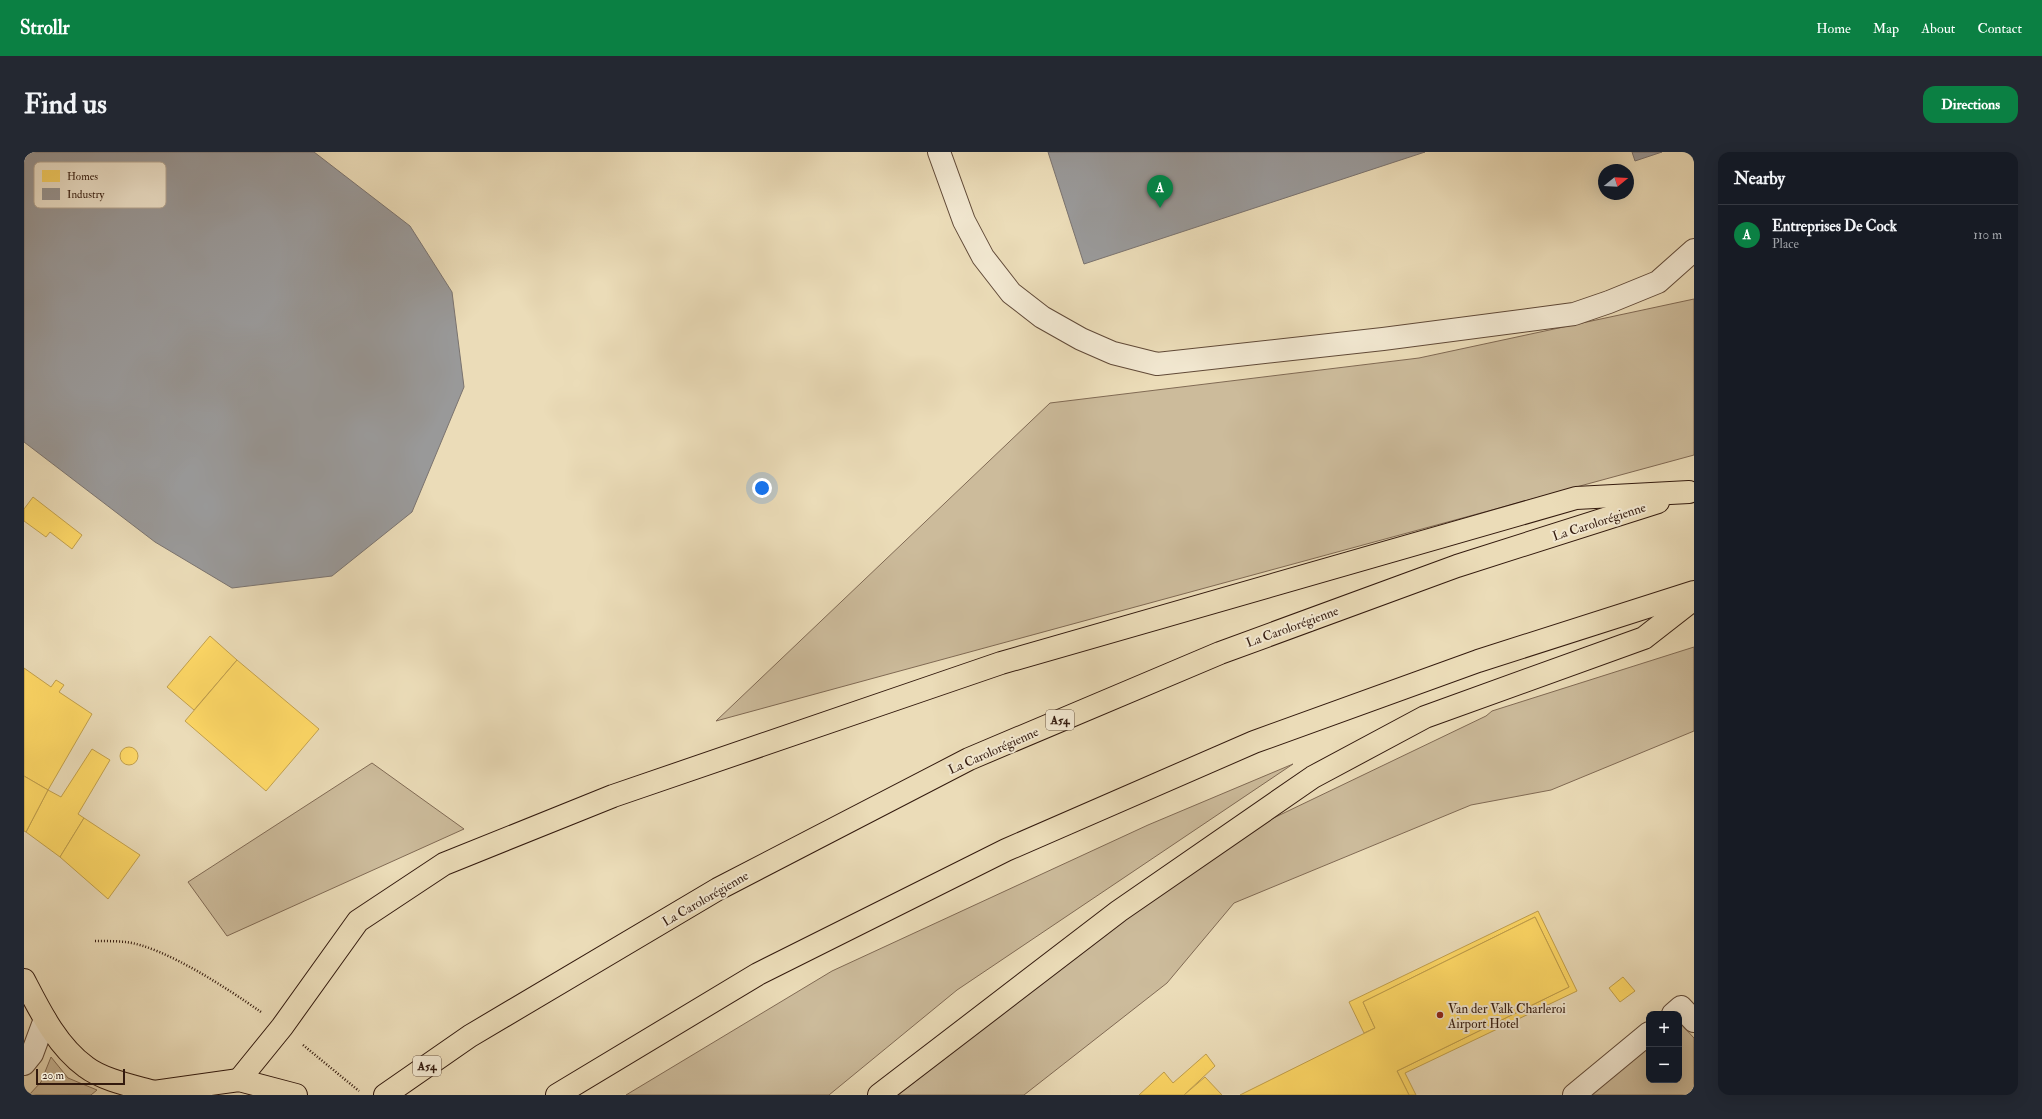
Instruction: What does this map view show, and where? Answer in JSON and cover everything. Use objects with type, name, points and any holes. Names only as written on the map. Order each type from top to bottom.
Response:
[{"type":"main road","points":[[239,1080],[282,1027],[358,921],[444,864],[613,796],[1001,663],[1576,498],[1692,492]]},
{"type":"main road","name":"La Carolorégienne","points":[[385,1095],[470,1036],[718,888],[969,759],[1220,653],[1457,566],[1692,492]]},
{"type":"main road","points":[[557,1095],[758,974],[1006,850],[1254,742],[1478,661],[1694,592]]},
{"type":"main road","points":[[879,1095],[1119,911],[1313,777],[1425,717],[1644,638],[1694,599]]},
{"type":"main road","points":[[24,980],[45,1019],[66,1048],[86,1067],[118,1082],[152,1094],[239,1080],[296,1095]]},
{"type":"lane","points":[[939,152],[964,221],[984,257],[1011,293],[1042,317],[1081,339],[1113,353],[1157,364],[1383,339],[1574,314],[1609,302],[1658,282],[1694,250]]},
{"type":"lane","points":[[1676,1011],[1681,1007],[1694,1021]]},
{"type":"lane","points":[[24,1064],[32,1054],[45,1019]]},
{"type":"lane","points":[[1574,1095],[1646,1035]]},
{"type":"path","points":[[95,941],[127,942],[157,952],[177,961],[282,1027],[364,1095]]},
{"type":"shaded area","points":[[1694,299],[1694,455],[716,721],[1050,403],[1419,358]]},
{"type":"shaded area","points":[[1694,647],[1694,731],[1551,790],[1471,805],[1234,903],[1167,983],[1024,1095],[898,1095],[1211,848],[1486,716],[1492,711]]},
{"type":"shaded area","points":[[372,763],[464,829],[227,936],[188,882]]},
{"type":"shaded area","points":[[1293,764],[957,990],[829,1095],[626,1095],[832,971],[1148,825]]},
{"type":"shaded area","points":[[1682,1025],[1694,1038],[1694,1095],[1591,1095],[1646,1040],[1646,1083],[1682,1083]]},
{"type":"shaded area","points":[[51,1057],[68,1078],[97,1090],[91,1095],[29,1095],[41,1082]]},
{"type":"building: Homes","points":[[33,497],[82,535],[72,549],[50,532],[46,537],[24,521],[24,509]]},
{"type":"building: Homes","points":[[210,636],[237,660],[194,710],[167,687]]},
{"type":"building: Homes","points":[[237,660],[319,729],[266,791],[185,721]]},
{"type":"building: Homes","points":[[24,668],[51,687],[56,680],[64,685],[59,692],[92,714],[48,790],[24,776]]},
{"type":"building: Homes","points":[[125,747],[133,747],[138,752],[136,763],[133,765],[125,765],[120,760],[120,752]]},
{"type":"building: Homes","points":[[92,749],[110,760],[78,814],[84,818],[60,857],[26,832],[48,790],[61,797]]},
{"type":"building: Homes","points":[[24,776],[48,790],[26,832],[24,831]]},
{"type":"building: Homes","points":[[84,818],[140,855],[108,899],[60,857]]},
{"type":"building: Homes","points":[[1538,911],[1577,991],[1405,1073],[1416,1095],[1409,1095],[1397,1071],[1569,987],[1535,917],[1363,1002],[1375,1028],[1364,1033],[1349,1002]]},
{"type":"building: Homes","name":"Van der Valk Charleroi Airport Hotel","points":[[1535,917],[1569,987],[1397,1071],[1409,1095],[1240,1095],[1375,1028],[1363,1002]]},
{"type":"building: Homes","points":[[1623,977],[1635,991],[1620,1002],[1609,988]]},
{"type":"building: Homes","points":[[1206,1054],[1215,1066],[1184,1095],[1139,1095],[1164,1072],[1173,1083]]},
{"type":"building: Homes","points":[[1205,1077],[1222,1095],[1184,1095]]},
{"type":"building: Industry","points":[[24,152],[314,152],[410,226],[452,292],[464,387],[412,512],[332,576],[232,588],[155,542],[24,442]]},
{"type":"building: Industry","points":[[1048,152],[1425,152],[1084,264]]},
{"type":"building: Industry","points":[[1632,152],[1662,152],[1635,161]]},
{"type":"place","name":"Entreprises De Cock","points":[[1160,208]]},
{"type":"place","name":"Van der Valk Charleroi Airport Hotel","points":[[1440,1015]]}]
